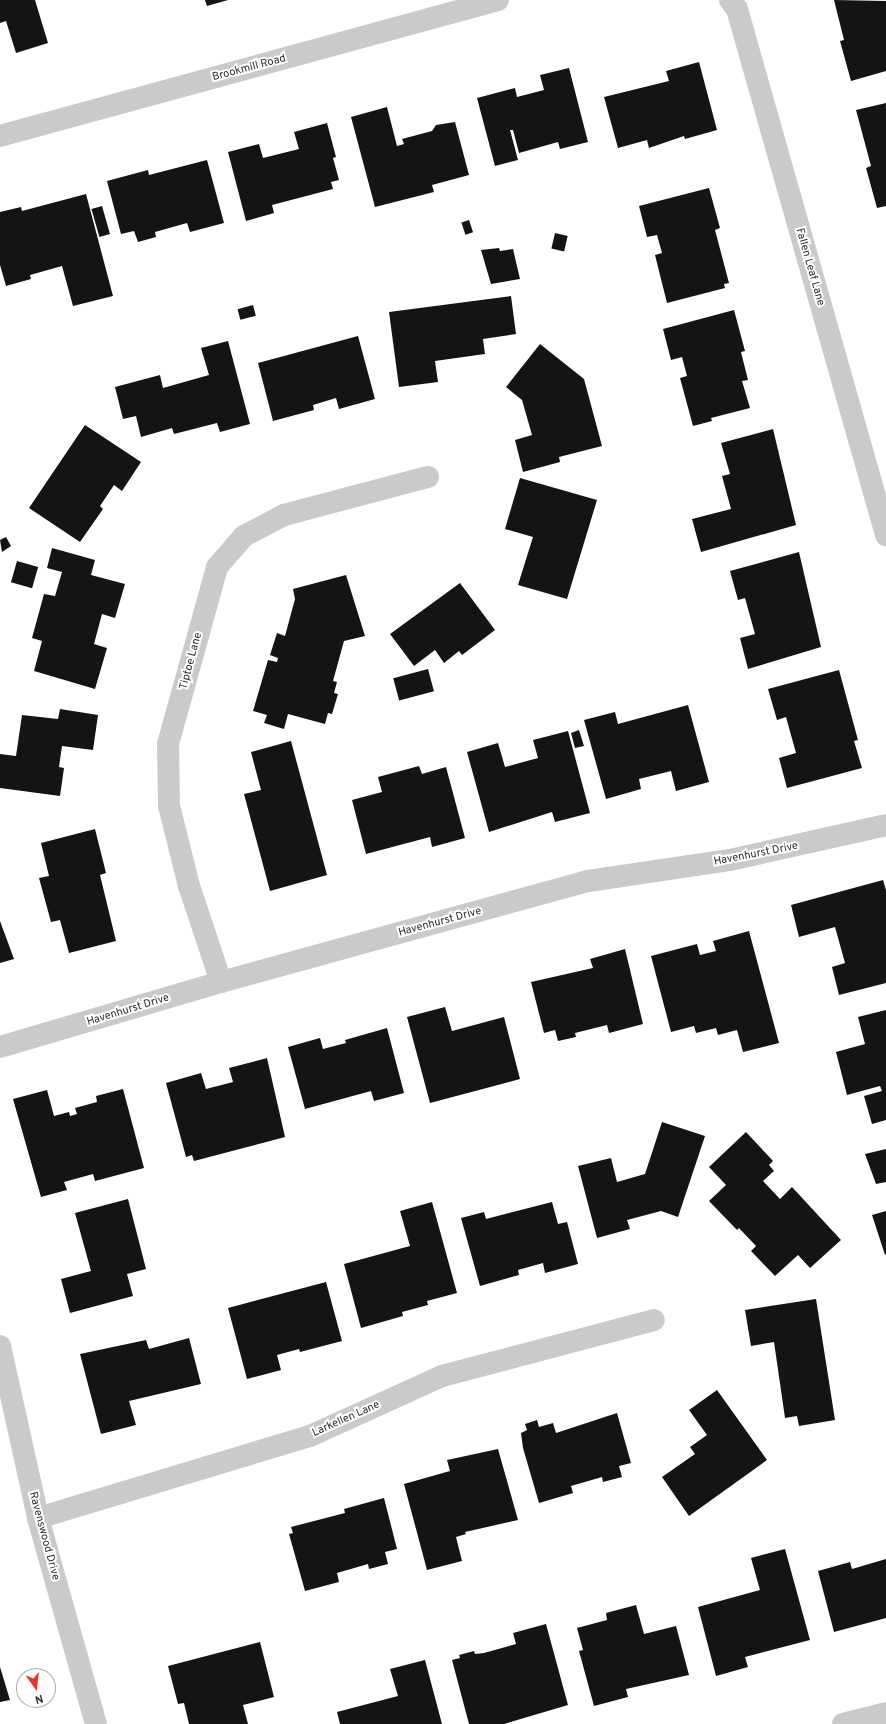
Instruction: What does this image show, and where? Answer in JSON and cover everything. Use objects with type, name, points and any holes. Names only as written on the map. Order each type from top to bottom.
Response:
[{"type":"street","name":"Brookmill Road","points":[[0,136],[496,0]]},
{"type":"street","name":"Fallen Leaf Lane","points":[[730,0],[737,9],[886,535]]},
{"type":"street","name":"Tiptoe Lane","points":[[221,982],[188,886],[169,806],[168,744],[217,568],[244,536],[284,515],[428,477]]},
{"type":"street","name":"Havenhurst Drive","points":[[0,1048],[221,982],[588,881],[730,860],[886,825]]},
{"type":"street","name":"Larkellen Lane","points":[[38,1518],[310,1436],[442,1376],[654,1320]]},
{"type":"street","name":"Ravenswood Drive","points":[[0,1346],[38,1518],[96,1724]]},
{"type":"street","points":[[843,1724],[886,1714]]},
{"type":"building","points":[[0,0],[35,0],[48,43],[16,53],[6,21],[0,23]]},
{"type":"building","points":[[205,0],[228,0],[207,6]]},
{"type":"building","points":[[834,0],[886,1],[886,71],[851,81],[840,41],[844,40]]},
{"type":"building","points":[[699,62],[717,130],[685,139],[684,136],[649,148],[647,140],[618,148],[604,97],[669,81],[666,71]]},
{"type":"building","points":[[569,68],[588,142],[560,149],[558,142],[519,153],[513,130],[510,130],[518,160],[495,166],[477,98],[515,88],[517,97],[544,90],[540,75]]},
{"type":"building","points":[[886,103],[886,206],[877,208],[866,168],[871,166],[856,110]]},
{"type":"building","points":[[387,107],[397,146],[404,144],[402,139],[432,131],[436,125],[455,122],[469,175],[432,185],[434,192],[375,207],[351,117]]},
{"type":"building","points":[[327,123],[336,157],[333,158],[339,180],[331,182],[333,189],[272,205],[274,213],[246,221],[228,152],[259,144],[263,158],[299,149],[294,132]]},
{"type":"building","points":[[207,160],[224,223],[190,232],[187,223],[155,232],[156,237],[138,242],[134,231],[121,234],[107,181],[148,170],[149,175]]},
{"type":"building","points":[[709,188],[720,228],[715,230],[729,283],[724,284],[725,288],[667,303],[655,255],[662,253],[657,235],[647,237],[639,206]]},
{"type":"building","points":[[86,194],[113,296],[73,306],[62,266],[30,275],[31,279],[6,286],[0,265],[0,212],[21,207],[22,211]]},
{"type":"building","points":[[102,206],[110,234],[99,237],[91,209]]},
{"type":"building","points":[[469,220],[473,232],[465,235],[461,222]]},
{"type":"building","points":[[555,233],[568,236],[564,252],[551,249]]},
{"type":"building","points":[[499,248],[500,251],[513,249],[520,279],[491,284],[481,250]]},
{"type":"building","points":[[511,296],[516,334],[483,339],[485,354],[435,361],[438,382],[399,387],[389,312]]},
{"type":"building","points":[[253,305],[256,316],[240,320],[238,309]]},
{"type":"building","points":[[734,310],[745,351],[741,352],[748,380],[742,381],[750,408],[711,418],[712,421],[693,426],[680,378],[687,376],[682,357],[671,360],[663,329]]},
{"type":"building","points":[[358,336],[375,399],[339,409],[336,398],[313,405],[314,410],[273,421],[258,363]]},
{"type":"building","points":[[228,341],[250,424],[220,432],[217,423],[174,434],[172,428],[141,437],[136,416],[123,419],[115,387],[160,375],[163,388],[209,375],[201,348]]},
{"type":"building","points":[[540,344],[584,379],[602,446],[559,457],[560,462],[523,472],[515,440],[532,435],[522,400],[506,387]]},
{"type":"building","points":[[85,425],[141,462],[122,491],[114,485],[100,506],[103,509],[80,542],[29,508]]},
{"type":"building","points":[[773,429],[796,525],[701,552],[692,519],[731,509],[722,476],[730,474],[721,443]]},
{"type":"building","points":[[520,478],[597,500],[567,599],[518,585],[533,537],[505,529]]},
{"type":"building","points":[[6,537],[11,546],[2,552],[0,540]]},
{"type":"building","points":[[52,548],[95,560],[91,575],[125,584],[115,618],[102,614],[94,644],[107,648],[95,689],[34,671],[42,641],[32,638],[44,594],[55,596],[62,572],[47,568]]},
{"type":"building","points":[[799,552],[821,647],[748,669],[740,638],[755,634],[745,598],[738,600],[730,571]]},
{"type":"building","points":[[17,561],[38,567],[32,588],[11,582]]},
{"type":"building","points":[[346,575],[365,636],[344,641],[333,681],[337,682],[334,693],[338,694],[332,714],[328,713],[325,724],[288,714],[284,729],[264,723],[267,715],[253,711],[268,660],[277,662],[278,658],[270,655],[277,633],[285,636],[295,599],[293,589]]},
{"type":"building","points":[[460,583],[495,630],[462,655],[459,651],[444,663],[435,650],[414,666],[390,634]]},
{"type":"building","points":[[428,669],[434,691],[399,701],[393,678]]},
{"type":"building","points":[[839,670],[858,740],[854,741],[862,768],[787,788],[779,758],[796,753],[786,717],[777,720],[768,689]]},
{"type":"building","points":[[688,705],[709,782],[676,791],[671,771],[639,779],[641,789],[606,799],[584,720],[615,712],[618,724]]},
{"type":"building","points":[[60,709],[98,715],[93,750],[62,746],[59,767],[64,768],[60,796],[0,788],[0,754],[16,756],[22,715],[58,719]]},
{"type":"building","points":[[579,730],[584,746],[575,748],[571,733]]},
{"type":"building","points":[[568,731],[590,813],[555,822],[552,812],[489,832],[467,752],[498,743],[505,767],[538,758],[533,740]]},
{"type":"building","points":[[291,741],[327,875],[270,891],[244,794],[261,790],[251,752]]},
{"type":"building","points":[[419,766],[422,774],[446,767],[465,838],[432,847],[430,837],[366,854],[352,800],[382,792],[378,777]]},
{"type":"building","points":[[95,829],[106,873],[100,875],[116,941],[69,953],[60,920],[51,922],[39,878],[49,876],[41,843]]},
{"type":"building","points":[[883,880],[886,890],[886,983],[839,995],[832,967],[845,963],[835,927],[799,937],[791,905]]},
{"type":"building","points":[[0,921],[14,959],[0,963]]},
{"type":"building","points":[[749,931],[779,1043],[743,1052],[737,1030],[718,1035],[716,1028],[696,1033],[694,1026],[671,1032],[651,956],[697,944],[700,955],[716,951],[713,941]]},
{"type":"building","points":[[625,949],[643,1024],[609,1033],[607,1025],[575,1033],[576,1037],[558,1041],[555,1030],[544,1033],[531,982],[593,968],[590,959]]},
{"type":"building","points":[[445,1007],[452,1031],[504,1017],[520,1079],[430,1103],[407,1017]]},
{"type":"building","points":[[886,1010],[886,1120],[872,1124],[864,1096],[882,1091],[880,1086],[847,1095],[836,1052],[865,1044],[858,1017]]},
{"type":"building","points":[[387,1028],[404,1093],[374,1101],[371,1091],[305,1109],[288,1047],[320,1038],[323,1049],[346,1043],[345,1040]]},
{"type":"building","points":[[267,1058],[285,1137],[194,1161],[192,1155],[186,1157],[166,1083],[201,1073],[206,1089],[233,1082],[229,1068]]},
{"type":"building","points":[[123,1089],[144,1168],[95,1181],[93,1174],[64,1182],[67,1190],[41,1197],[13,1099],[47,1090],[54,1116],[69,1112],[70,1116],[77,1114],[75,1108],[97,1102],[96,1096]]},
{"type":"building","points":[[662,1122],[705,1136],[678,1217],[661,1211],[627,1220],[630,1229],[597,1238],[578,1166],[611,1158],[617,1182],[645,1174]]},
{"type":"building","points":[[746,1132],[773,1161],[769,1165],[774,1171],[763,1181],[780,1199],[792,1187],[841,1240],[810,1268],[798,1255],[775,1276],[751,1251],[756,1246],[739,1228],[737,1230],[709,1201],[726,1185],[709,1167]]},
{"type":"building","points":[[886,1149],[886,1182],[876,1184],[865,1154]]},
{"type":"building","points":[[128,1199],[146,1269],[127,1274],[133,1296],[70,1313],[61,1279],[91,1271],[75,1213]]},
{"type":"building","points":[[432,1202],[457,1293],[427,1301],[428,1305],[402,1312],[403,1316],[361,1328],[344,1264],[410,1246],[400,1211]]},
{"type":"building","points":[[552,1202],[558,1224],[567,1222],[578,1264],[545,1273],[543,1263],[518,1270],[519,1275],[480,1286],[461,1218],[484,1212],[486,1219]]},
{"type":"building","points":[[886,1211],[886,1254],[885,1255],[872,1215]]},
{"type":"building","points":[[326,1282],[342,1341],[300,1352],[299,1349],[277,1355],[281,1370],[247,1379],[228,1308]]},
{"type":"building","points":[[816,1299],[835,1420],[799,1426],[797,1416],[785,1418],[774,1342],[751,1346],[745,1310]]},
{"type":"building","points":[[189,1338],[201,1384],[129,1401],[136,1425],[101,1434],[80,1354],[146,1340],[149,1349]]},
{"type":"building","points":[[717,1390],[767,1460],[689,1516],[662,1477],[695,1454],[690,1447],[707,1435],[689,1410]]},
{"type":"building","points":[[617,1413],[631,1463],[619,1466],[622,1477],[603,1482],[602,1477],[571,1486],[573,1493],[539,1503],[523,1448],[521,1433],[527,1430],[525,1424],[537,1420],[539,1427],[553,1423],[556,1433]]},
{"type":"building","points":[[498,1449],[518,1520],[465,1532],[466,1534],[456,1537],[462,1561],[427,1570],[404,1484],[450,1471],[447,1460]]},
{"type":"building","points":[[384,1498],[397,1549],[385,1552],[388,1564],[369,1569],[368,1564],[337,1573],[339,1582],[305,1591],[289,1534],[293,1533],[291,1527],[345,1513],[344,1509]]},
{"type":"building","points":[[785,1549],[810,1640],[745,1657],[748,1667],[716,1676],[698,1607],[760,1590],[751,1558]]},
{"type":"building","points":[[886,1559],[886,1618],[834,1632],[818,1571],[850,1562],[852,1569]]},
{"type":"building","points":[[636,1605],[644,1634],[676,1626],[689,1675],[626,1689],[628,1697],[594,1706],[579,1651],[583,1650],[577,1628],[607,1620],[606,1613]]},
{"type":"building","points":[[546,1624],[568,1705],[504,1724],[469,1724],[452,1660],[460,1658],[459,1655],[474,1651],[475,1654],[484,1653],[516,1644],[513,1633]]},
{"type":"building","points":[[260,1642],[274,1697],[243,1705],[248,1724],[189,1724],[184,1703],[178,1704],[168,1666]]},
{"type":"building","points":[[425,1660],[442,1724],[340,1724],[337,1712],[398,1696],[390,1669]]},
{"type":"building","points":[[0,1667],[10,1700],[0,1702]]}]
